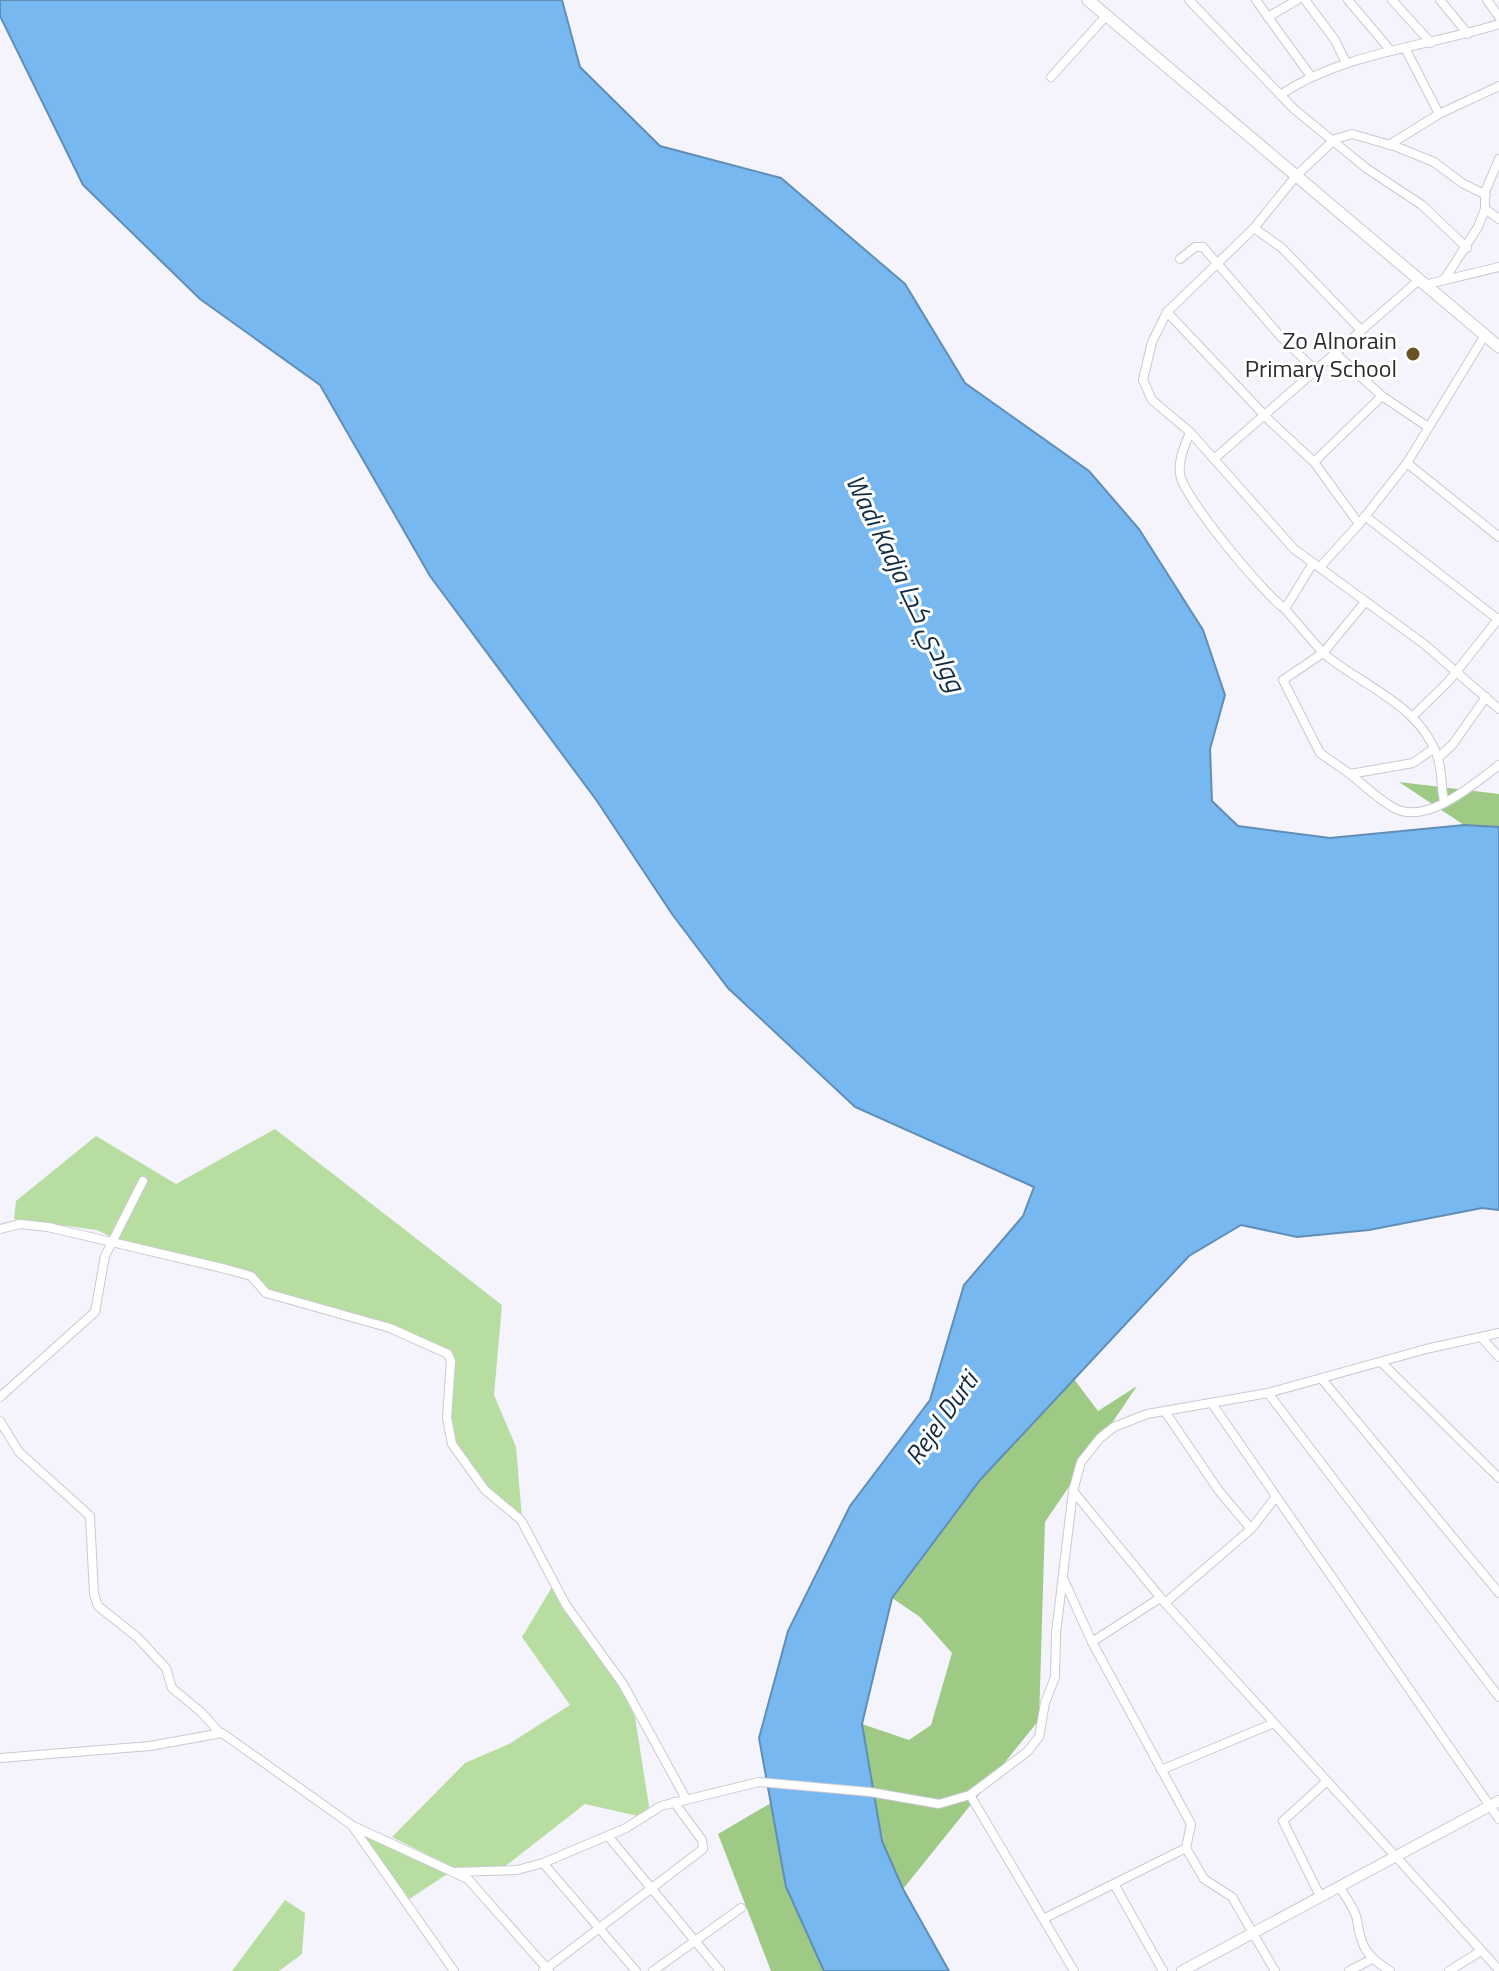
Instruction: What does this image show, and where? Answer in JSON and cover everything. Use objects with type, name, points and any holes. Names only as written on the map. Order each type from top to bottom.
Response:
[{"type":"main road","points":[[1088,0],[1499,347]]},
{"type":"street","points":[[1189,0],[1280,95],[1366,168],[1422,205],[1467,248]]},
{"type":"street","points":[[1256,0],[1310,75]]},
{"type":"street","points":[[1268,17],[1297,0]]},
{"type":"street","points":[[1305,0],[1335,40],[1346,63]]},
{"type":"street","points":[[1348,0],[1391,51]]},
{"type":"street","points":[[1392,0],[1431,43]]},
{"type":"street","points":[[1440,0],[1468,34]]},
{"type":"street","points":[[1487,0],[1499,17]]},
{"type":"street","points":[[1051,77],[1106,16]]},
{"type":"street","points":[[1280,95],[1310,75],[1346,63],[1499,24]]},
{"type":"street","points":[[1405,48],[1439,114]]},
{"type":"street","points":[[1389,145],[1439,114],[1499,86]]},
{"type":"street","points":[[1486,195],[1462,183],[1434,162],[1389,145],[1352,134],[1335,139],[1296,176],[1254,228],[1167,312],[1147,354],[1143,380],[1152,400],[1190,432],[1276,532],[1456,671],[1499,709]]},
{"type":"street","points":[[1444,280],[1467,248],[1485,209],[1486,195],[1499,159]]},
{"type":"street","points":[[1485,209],[1499,219]]},
{"type":"street","points":[[1254,228],[1282,248],[1361,330]]},
{"type":"street","points":[[1180,259],[1199,245],[1281,337],[1315,370]]},
{"type":"street","points":[[1214,459],[1361,330],[1422,282],[1499,267]]},
{"type":"street","points":[[1167,312],[1265,416],[1314,462],[1362,520],[1499,619],[1412,717]]},
{"type":"street","points":[[1285,609],[1316,565],[1362,520],[1407,463],[1485,335]]},
{"type":"street","points":[[1335,353],[1382,396],[1428,427]]},
{"type":"street","points":[[1314,462],[1382,396]]},
{"type":"street","points":[[1190,432],[1179,460],[1184,485],[1235,557],[1323,653],[1364,679],[1412,717],[1438,758],[1444,801]]},
{"type":"street","points":[[1407,463],[1499,537]]},
{"type":"street","points":[[1365,602],[1323,653],[1283,680],[1320,753],[1404,812],[1427,810],[1499,765]]},
{"type":"street","points":[[1438,758],[1453,744],[1486,697]]},
{"type":"street","points":[[1350,774],[1413,763],[1433,749]]},
{"type":"street","points":[[0,1397],[95,1312],[100,1270],[143,1181]]},
{"type":"street","points":[[0,1229],[20,1224],[48,1227],[251,1276],[266,1293],[390,1328],[448,1354],[451,1361],[447,1418],[452,1444],[485,1490],[521,1520],[566,1605],[623,1684],[686,1799]]},
{"type":"street","points":[[454,1872],[517,1870],[543,1863],[608,1836],[674,1802],[759,1782],[870,1792],[939,1804],[970,1795],[1027,1752],[1039,1737],[1045,1703],[1055,1677],[1062,1578],[1073,1491],[1081,1462],[1100,1438],[1129,1419],[1268,1393],[1499,1333]]},
{"type":"street","points":[[1481,1337],[1499,1357]]},
{"type":"street","points":[[1382,1363],[1499,1478]]},
{"type":"street","points":[[1321,1378],[1499,1593]]},
{"type":"street","points":[[1268,1393],[1499,1697]]},
{"type":"street","points":[[1213,1405],[1275,1498],[1494,1803],[1499,1819]]},
{"type":"street","points":[[1166,1413],[1219,1491],[1251,1529]]},
{"type":"street","points":[[0,1421],[19,1452],[90,1516],[94,1594],[98,1606],[137,1637],[166,1668],[172,1688],[219,1732],[353,1826],[454,1872],[480,1888],[546,1970],[704,1844],[674,1802]]},
{"type":"street","points":[[1073,1491],[1163,1601],[1499,1970]]},
{"type":"street","points":[[1092,1642],[1163,1601],[1251,1529],[1275,1498]]},
{"type":"street","points":[[1062,1578],[1092,1642],[1191,1824],[1186,1848],[1204,1879],[1232,1897],[1275,1971]]},
{"type":"street","points":[[1161,1770],[1274,1723]]},
{"type":"street","points":[[0,1758],[150,1746],[219,1732]]},
{"type":"street","points":[[1320,1896],[1283,1821],[1327,1781]]},
{"type":"street","points":[[970,1795],[1074,1971]]},
{"type":"street","points":[[1182,1971],[1494,1803]]},
{"type":"street","points":[[353,1826],[454,1971]]},
{"type":"street","points":[[608,1836],[652,1885],[720,1971]]},
{"type":"street","points":[[1043,1919],[1186,1848]]},
{"type":"street","points":[[543,1863],[636,1971]]},
{"type":"street","points":[[1114,1884],[1163,1971]]},
{"type":"street","points":[[1339,1886],[1357,1918],[1357,1933],[1372,1959],[1390,1971]]},
{"type":"street","points":[[653,1971],[741,1908]]},
{"type":"street","points":[[1450,1971],[1481,1951]]},
{"type":"street","points":[[1351,1971],[1372,1959]]},
{"type":"green space","points":[[1399,782],[1499,794],[1499,827],[1464,825]]},
{"type":"green space","points":[[275,1129],[502,1305],[494,1395],[516,1447],[522,1518],[475,1474],[457,1448],[449,1411],[452,1360],[443,1350],[267,1292],[251,1275],[117,1240],[97,1230],[14,1219],[16,1201],[96,1136],[176,1184]]},
{"type":"green space","points":[[1074,1379],[1098,1411],[1137,1386],[1045,1522],[1039,1720],[903,1889],[882,1841],[862,1724],[909,1740],[931,1725],[952,1653],[920,1617],[892,1598],[980,1480]]},
{"type":"green space","points":[[552,1587],[616,1680],[635,1717],[651,1819],[585,1804],[504,1867],[456,1869],[392,1837],[465,1763],[509,1744],[570,1705],[522,1637]]},
{"type":"green space","points":[[771,1803],[786,1887],[824,1971],[771,1971],[718,1834]]},
{"type":"green space","points":[[363,1835],[449,1873],[409,1899]]},
{"type":"green space","points":[[285,1900],[305,1913],[302,1954],[279,1971],[232,1971]]},
{"type":"water","points":[[0,0],[562,0],[580,67],[660,146],[781,178],[905,284],[965,383],[1089,471],[1139,529],[1203,630],[1225,695],[1210,749],[1212,801],[1238,826],[1330,838],[1464,825],[1499,827],[1499,1210],[1482,1208],[1369,1230],[1297,1237],[1241,1225],[1189,1256],[980,1480],[892,1598],[862,1724],[882,1841],[903,1889],[949,1971],[824,1971],[786,1887],[759,1738],[788,1631],[850,1506],[930,1400],[964,1285],[1023,1216],[1034,1187],[855,1107],[728,988],[672,914],[597,801],[430,576],[320,385],[200,299],[83,185],[0,16]]},
{"type":"place","name":"Zo Alnorain Primary School","points":[[1413,354]]},
{"type":"water label","name":"Wadi Kadja ووادي كجا","points":[[906,583]]},
{"type":"water label","name":"Rejel Durti","points":[[941,1418]]}]
